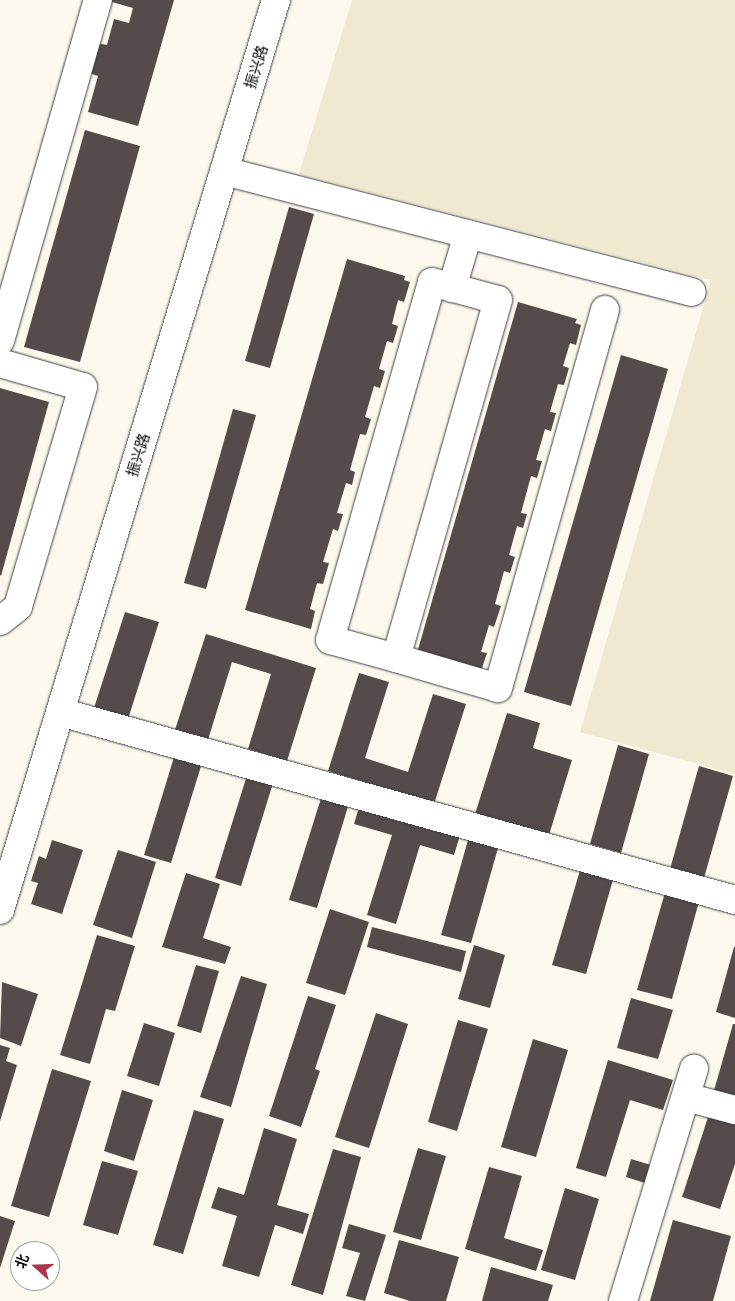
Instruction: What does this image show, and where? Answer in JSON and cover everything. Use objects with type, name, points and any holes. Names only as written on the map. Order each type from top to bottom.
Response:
[{"type":"street","points":[[0,341],[98,0]]},
{"type":"street","name":"振兴路","points":[[0,910],[276,0]]},
{"type":"street","points":[[224,172],[692,292]]},
{"type":"street","points":[[452,288],[468,234]]},
{"type":"street","points":[[396,658],[498,300],[432,282],[330,640],[498,688],[606,310]]},
{"type":"street","points":[[0,362],[82,387],[18,608],[0,622]]},
{"type":"street","points":[[60,712],[735,900]]},
{"type":"street","points":[[623,1301],[694,1069]]},
{"type":"street","points":[[686,1096],[735,1110]]},
{"type":"shaded area","points":[[352,0],[735,0],[735,774],[580,732],[711,280],[299,174]]},
{"type":"building","points":[[105,0],[174,0],[138,126],[88,112],[98,76],[89,73],[97,43],[107,45],[114,19],[129,23],[133,8]]},
{"type":"building","points":[[85,130],[140,146],[80,362],[24,347]]},
{"type":"building","points":[[289,207],[314,214],[270,368],[245,361]]},
{"type":"building","points":[[347,259],[405,276],[404,280],[410,282],[404,302],[398,300],[392,324],[398,326],[393,343],[387,341],[379,369],[385,371],[380,388],[374,386],[365,417],[371,419],[366,435],[360,434],[350,470],[355,472],[352,485],[346,483],[337,513],[343,514],[338,531],[333,529],[323,562],[329,563],[323,584],[317,583],[310,609],[315,611],[311,629],[245,610]]},
{"type":"building","points":[[518,302],[577,319],[575,323],[581,325],[576,345],[570,343],[563,366],[569,368],[564,385],[558,384],[550,412],[556,413],[551,431],[545,429],[536,460],[542,461],[537,478],[531,476],[521,513],[527,514],[523,528],[517,526],[509,555],[515,557],[510,573],[504,571],[495,604],[501,606],[494,627],[489,625],[481,652],[487,653],[481,671],[417,653]]},
{"type":"building","points":[[621,355],[668,369],[571,706],[524,692]]},
{"type":"building","points":[[0,388],[49,402],[1,576],[0,575]]},
{"type":"building","points":[[233,409],[256,415],[206,589],[184,583]]},
{"type":"building","points":[[125,612],[159,622],[128,719],[94,708]]},
{"type":"building","points":[[206,634],[316,668],[287,761],[248,749],[271,674],[232,662],[207,743],[174,733]]},
{"type":"building","points":[[359,673],[389,682],[365,758],[408,772],[433,694],[466,704],[434,804],[328,771]]},
{"type":"building","points":[[507,713],[540,723],[533,748],[572,760],[549,835],[475,814]]},
{"type":"building","points":[[618,745],[649,754],[621,853],[590,844]]},
{"type":"building","points":[[175,754],[202,763],[171,863],[144,855]]},
{"type":"building","points":[[699,766],[733,776],[704,878],[670,869]]},
{"type":"building","points":[[248,772],[274,780],[241,886],[215,878]]},
{"type":"building","points":[[323,792],[350,800],[317,908],[289,900]]},
{"type":"building","points":[[360,804],[461,832],[454,855],[420,845],[396,924],[367,915],[392,835],[354,824]]},
{"type":"building","points":[[470,833],[500,841],[471,943],[441,935]]},
{"type":"building","points":[[52,840],[83,850],[62,914],[31,904],[38,883],[31,881],[39,856],[46,859]]},
{"type":"building","points":[[118,850],[156,862],[132,938],[93,925]]},
{"type":"building","points":[[581,867],[614,876],[586,974],[552,965]]},
{"type":"building","points":[[186,873],[220,884],[203,938],[231,947],[225,964],[162,947]]},
{"type":"building","points":[[666,889],[700,898],[672,999],[637,990]]},
{"type":"building","points":[[330,909],[369,922],[345,995],[306,983]]},
{"type":"building","points":[[372,927],[466,951],[461,972],[367,947]]},
{"type":"building","points":[[97,935],[135,946],[115,1011],[106,1009],[90,1064],[60,1055]]},
{"type":"building","points":[[474,945],[505,955],[490,1008],[458,999]]},
{"type":"building","points":[[735,947],[735,1018],[716,1012]]},
{"type":"building","points":[[196,965],[219,971],[201,1033],[177,1026]]},
{"type":"building","points":[[241,976],[267,984],[231,1107],[200,1097]]},
{"type":"building","points":[[2,982],[38,994],[21,1046],[0,1038]]},
{"type":"building","points":[[308,996],[336,1005],[315,1069],[320,1071],[301,1127],[269,1116]]},
{"type":"building","points":[[631,998],[673,1010],[658,1059],[617,1048]]},
{"type":"building","points":[[376,1013],[408,1024],[369,1148],[335,1137]]},
{"type":"building","points":[[458,1020],[488,1029],[457,1131],[428,1122]]},
{"type":"building","points":[[144,1023],[175,1033],[159,1086],[127,1076]]},
{"type":"building","points":[[733,1024],[735,1024],[735,1100],[713,1094]]},
{"type":"building","points":[[533,1039],[568,1050],[536,1157],[501,1147]]},
{"type":"building","points":[[0,1045],[10,1048],[6,1061],[17,1065],[0,1121]]},
{"type":"building","points":[[608,1060],[673,1080],[663,1110],[630,1100],[606,1177],[576,1168]]},
{"type":"building","points":[[52,1069],[91,1081],[49,1217],[11,1206]]},
{"type":"building","points":[[122,1090],[153,1100],[134,1161],[104,1151]]},
{"type":"building","points":[[711,1108],[735,1116],[735,1164],[720,1209],[682,1197]]},
{"type":"building","points":[[194,1110],[224,1119],[183,1254],[153,1245]]},
{"type":"building","points":[[264,1128],[297,1139],[277,1205],[309,1214],[303,1234],[275,1225],[259,1277],[222,1266],[237,1216],[211,1208],[218,1187],[244,1195]]},
{"type":"building","points":[[418,1148],[446,1156],[421,1240],[393,1232]]},
{"type":"building","points":[[333,1149],[361,1157],[323,1295],[291,1285]]},
{"type":"building","points":[[631,1159],[651,1165],[645,1183],[626,1177]]},
{"type":"building","points":[[102,1161],[138,1171],[118,1235],[83,1225]]},
{"type":"building","points":[[489,1167],[522,1176],[504,1238],[543,1250],[536,1271],[465,1249]]},
{"type":"building","points":[[565,1188],[599,1199],[575,1280],[541,1270]]},
{"type":"building","points":[[0,1216],[15,1221],[0,1268]]},
{"type":"building","points":[[673,1220],[731,1236],[713,1301],[650,1301]]},
{"type":"building","points":[[349,1224],[386,1235],[365,1301],[346,1296],[360,1253],[342,1248]]},
{"type":"building","points":[[399,1240],[459,1257],[446,1301],[410,1301],[384,1293]]},
{"type":"building","points":[[491,1267],[553,1285],[548,1301],[482,1301]]}]
